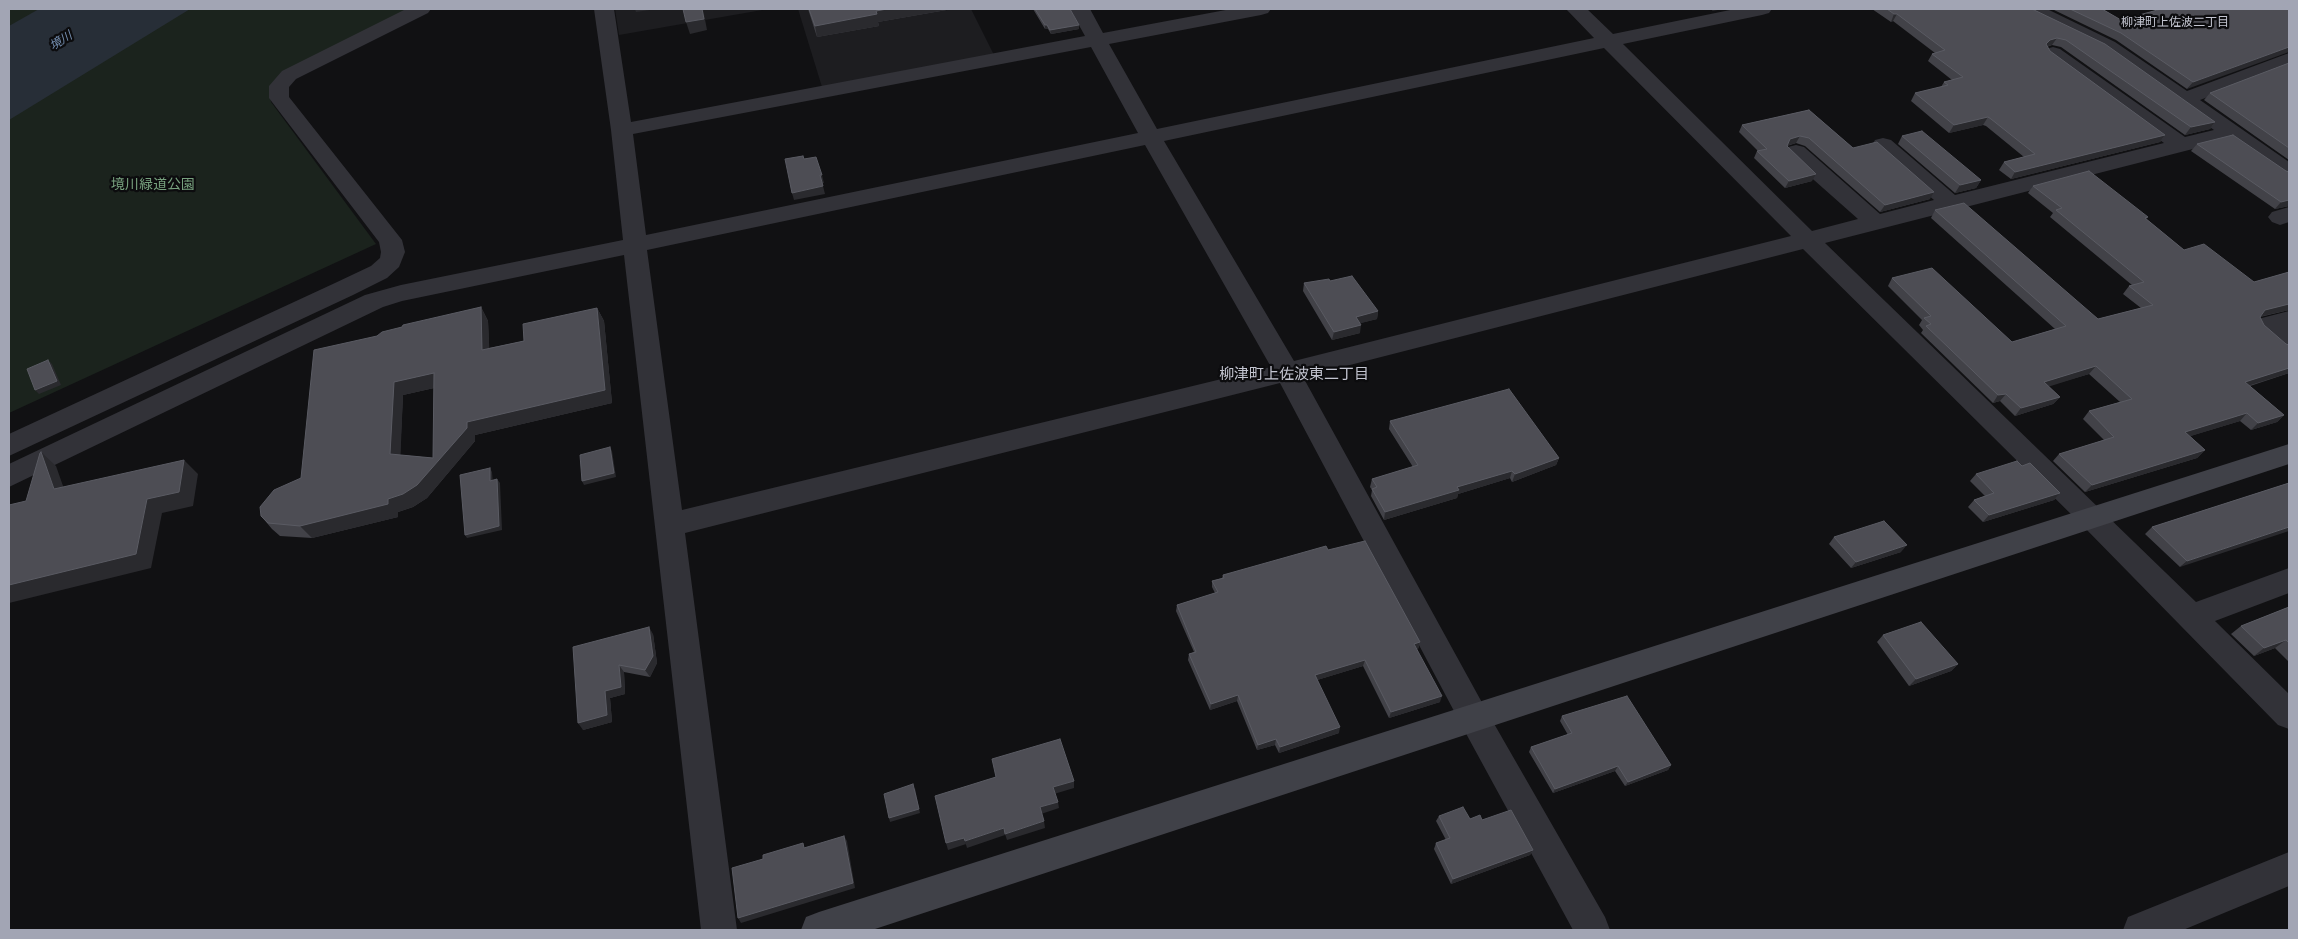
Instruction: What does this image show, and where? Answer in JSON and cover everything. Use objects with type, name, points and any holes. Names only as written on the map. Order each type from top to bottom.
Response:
[{"type":"street","points":[[9,446],[344,289],[379,272],[391,261],[393,252],[390,240],[279,98],[279,86],[289,75],[421,9]]},
{"type":"street","points":[[604,9],[622,130],[719,930]]},
{"type":"street","points":[[1080,9],[1150,135],[1287,372],[1474,718],[1592,930]]},
{"type":"street","points":[[622,130],[1261,9]]},
{"type":"street","points":[[1576,9],[1808,240],[2093,518],[2289,715]]},
{"type":"street","points":[[9,476],[374,301],[401,293],[1150,135],[1762,9]]},
{"type":"street","points":[[2032,9],[2108,46],[2289,172]]},
{"type":"street","points":[[2053,53],[2181,145]]},
{"type":"street","points":[[2184,100],[2289,59]]},
{"type":"street","points":[[669,525],[1287,372],[2232,132]]},
{"type":"street","points":[[1883,145],[1952,204]]},
{"type":"street","points":[[1796,152],[1876,223]]},
{"type":"street","points":[[2289,320],[2267,326],[2289,344]]},
{"type":"street","points":[[819,930],[2289,454]]},
{"type":"street","points":[[2191,617],[2289,580]]},
{"type":"street","points":[[2141,930],[2289,869]]},
{"type":"shaded area","points":[[615,9],[768,9],[619,35]]},
{"type":"shaded area","points":[[798,9],[971,9],[994,55],[822,87]]},
{"type":"green space","name":"境川緑道公園","points":[[9,9],[412,9],[282,73],[269,87],[271,102],[376,244],[9,413]]},
{"type":"water","name":"境川","points":[[39,9],[190,9],[9,120],[9,26]]},
{"type":"building","points":[[683,9],[702,9],[704,19],[686,22]]},
{"type":"building","points":[[809,9],[887,9],[876,11],[877,14],[815,26]]},
{"type":"building","points":[[1035,9],[1070,9],[1079,25],[1050,30]]},
{"type":"building","points":[[1887,9],[2032,9],[2105,44],[2215,122],[2191,127],[2066,40],[2057,38],[2050,40],[2046,44],[2050,51],[2165,135],[2015,172],[2004,162],[2035,154],[1988,117],[1954,125],[1915,93],[1948,85],[1944,82],[1963,77],[1932,54],[1945,50],[1897,14]]},
{"type":"building","points":[[2070,9],[2102,9],[2121,20],[2161,9],[2289,9],[2289,47],[2193,82],[2121,33]]},
{"type":"building","points":[[2289,63],[2289,148],[2210,93]]},
{"type":"building","points":[[1809,110],[1853,148],[1877,142],[1934,192],[1885,205],[1809,138],[1800,136],[1790,139],[1787,146],[1816,174],[1789,181],[1757,151],[1767,149],[1742,125]]},
{"type":"building","points":[[1922,131],[1981,180],[1960,185],[1902,136]]},
{"type":"building","points":[[2233,135],[2289,172],[2289,200],[2281,202],[2197,144]]},
{"type":"building","points":[[803,156],[804,159],[816,157],[822,175],[820,175],[823,186],[792,193],[785,159]]},
{"type":"building","points":[[2089,171],[2148,217],[2145,218],[2184,250],[2204,244],[2254,282],[2289,272],[2289,304],[2265,310],[2260,317],[2264,325],[2289,345],[2289,368],[2245,382],[2284,415],[2258,423],[2247,413],[2185,432],[2205,450],[2092,485],[2059,454],[2114,437],[2089,411],[2132,399],[2096,366],[2044,382],[2060,397],[2021,408],[2006,394],[1998,395],[1926,326],[1931,324],[1924,318],[1931,316],[1892,278],[1932,268],[2012,342],[2066,326],[1935,210],[1964,203],[2098,319],[2153,305],[2129,286],[2144,282],[2056,210],[2062,208],[2033,186]]},
{"type":"building","points":[[1352,276],[1378,311],[1356,317],[1361,325],[1334,332],[1304,283],[1329,279],[1330,281]]},
{"type":"building","points":[[481,307],[482,350],[524,341],[523,324],[597,308],[605,390],[467,422],[467,428],[417,485],[403,494],[388,499],[388,504],[300,526],[268,523],[261,516],[260,507],[274,490],[301,478],[314,350],[377,336],[382,332],[402,327],[403,325]],"holes":[[[434,373],[433,458],[390,454],[394,382]]]},
{"type":"building","points":[[48,360],[57,381],[35,390],[27,369]]},
{"type":"building","points":[[1509,389],[1559,458],[1515,474],[1512,471],[1457,487],[1459,490],[1385,512],[1372,489],[1377,487],[1372,479],[1418,465],[1390,421]]},
{"type":"building","points":[[610,447],[614,473],[582,481],[580,455]]},
{"type":"building","points":[[41,452],[54,489],[184,460],[179,492],[147,499],[136,554],[9,585],[9,505],[26,501]]},
{"type":"building","points":[[2017,461],[2022,466],[2030,463],[2060,493],[1989,515],[1974,500],[1994,493],[1976,474]]},
{"type":"building","points":[[490,468],[490,481],[497,479],[499,526],[465,535],[460,475]]},
{"type":"building","points":[[2289,483],[2289,527],[2187,561],[2152,527]]},
{"type":"building","points":[[1884,521],[1907,545],[1856,562],[1834,537]]},
{"type":"building","points":[[1365,541],[1420,642],[1414,644],[1442,696],[1391,712],[1365,660],[1315,675],[1340,727],[1280,747],[1276,739],[1258,745],[1238,695],[1211,704],[1189,654],[1196,652],[1177,605],[1218,592],[1212,581],[1224,578],[1223,575],[1326,546],[1328,550]]},
{"type":"building","points":[[2289,607],[2289,643],[2286,640],[2264,648],[2241,626]]},
{"type":"building","points":[[1921,622],[1958,664],[1916,679],[1883,635]]},
{"type":"building","points":[[649,627],[653,656],[645,670],[619,665],[621,687],[605,691],[607,715],[578,723],[573,647]]},
{"type":"building","points":[[1627,696],[1671,765],[1628,782],[1618,766],[1555,789],[1531,747],[1572,733],[1562,716]]},
{"type":"building","points":[[1060,739],[1074,781],[1053,787],[1058,802],[1040,807],[1044,821],[1005,834],[1004,828],[965,841],[964,838],[946,843],[935,796],[996,777],[992,759]]},
{"type":"building","points":[[913,784],[919,809],[889,818],[884,794]]},
{"type":"building","points":[[1463,807],[1470,819],[1480,815],[1482,820],[1511,810],[1533,850],[1453,879],[1436,843],[1450,838],[1439,816]]},
{"type":"building","points":[[844,836],[853,883],[738,918],[732,868],[763,859],[763,855],[803,843],[804,848]]},
{"type":"district","name":"柳津町上佐波二丁目","points":[[2175,23]]},
{"type":"district","name":"柳津町上佐波東二丁目","points":[[1294,375]]}]
